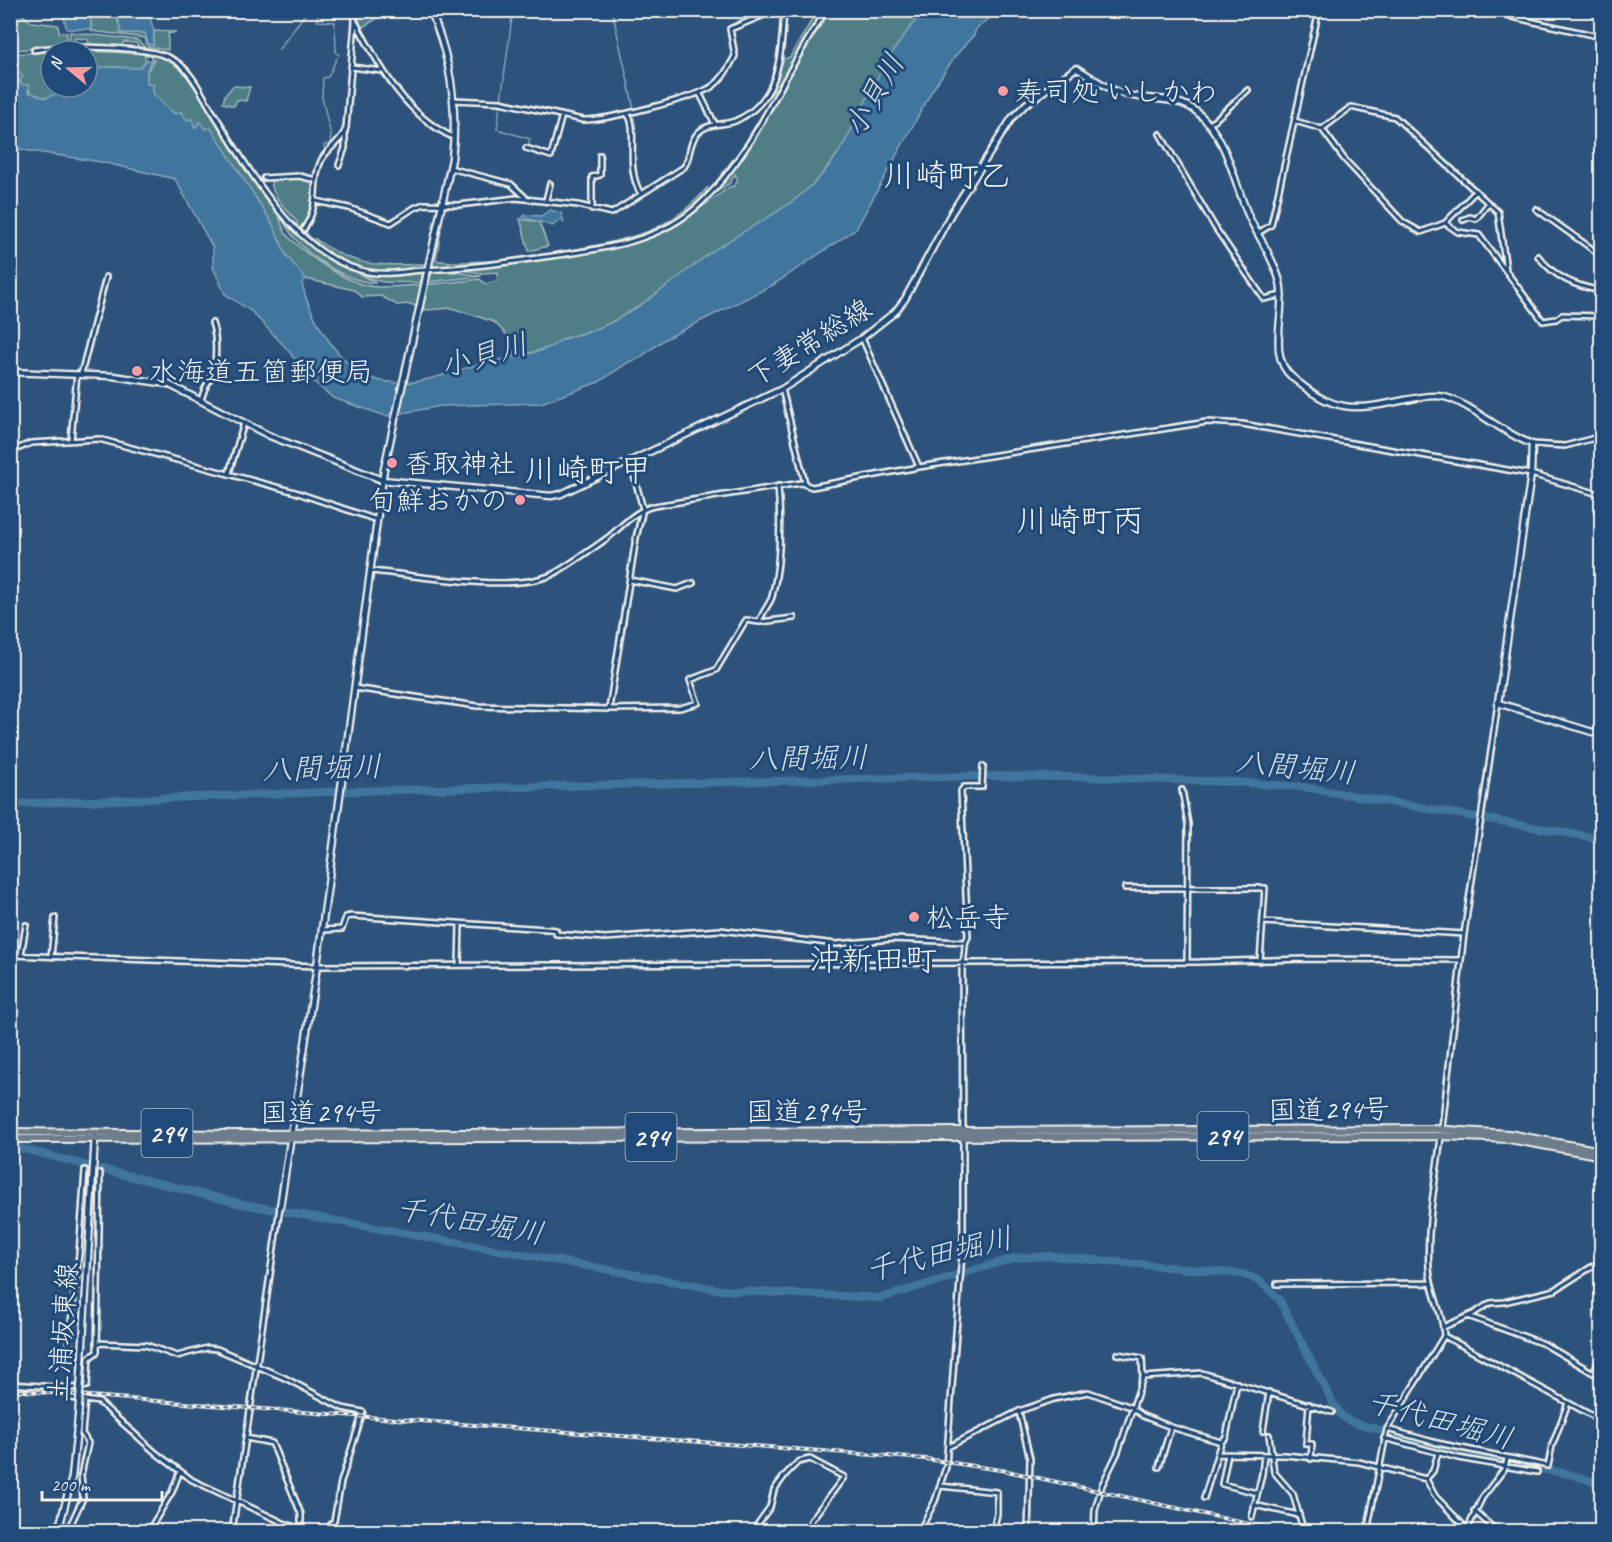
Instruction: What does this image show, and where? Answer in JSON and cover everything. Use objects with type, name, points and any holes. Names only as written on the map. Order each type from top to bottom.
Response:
[{"type":"highway","name":"国道294号","points":[[10,1132],[95,1136]]},
{"type":"highway","name":"国道294号","points":[[1441,1132],[1518,1140],[1602,1156]]},
{"type":"highway","name":"国道294号","points":[[10,1139],[95,1136],[1441,1132],[1518,1135],[1602,1151]]},
{"type":"main road","points":[[279,1210],[317,966],[382,480],[450,168],[454,137],[453,100],[448,64],[430,10]]},
{"type":"main road","name":"下妻常総線","points":[[10,372],[79,374],[168,384],[270,436],[382,480],[551,496],[782,389],[862,338],[895,312],[905,299],[952,212],[1012,118],[1076,68],[1126,95],[1188,106],[1209,125],[1227,155],[1248,215],[1276,268],[1282,295],[1280,345],[1282,364],[1291,377],[1319,397],[1345,409],[1423,396],[1443,396],[1500,429],[1532,444]]},
{"type":"main road","points":[[1532,444],[1531,474],[1498,703],[1602,735]]},
{"type":"main road","name":"土浦坂東線","points":[[58,1532],[73,1470],[78,1418],[95,1136]]},
{"type":"street","points":[[339,165],[345,148],[356,22],[354,10]]},
{"type":"street","points":[[453,100],[500,102],[591,120],[617,114],[628,115],[649,106],[700,94],[719,82],[735,56],[730,29],[776,10]]},
{"type":"street","points":[[316,201],[349,208],[391,223],[420,205],[525,198],[612,213],[684,167],[690,145],[696,134],[715,124],[737,120],[766,100],[779,67],[784,10]]},
{"type":"street","points":[[34,50],[130,50],[170,57],[190,75],[272,201],[314,246],[339,263],[371,273],[396,274],[477,267],[598,249],[656,233],[679,221],[712,192],[751,143],[827,10]]},
{"type":"street","points":[[1258,233],[1271,225],[1319,10]]},
{"type":"street","points":[[1480,10],[1602,37]]},
{"type":"street","points":[[356,22],[382,71],[423,117],[454,137]]},
{"type":"street","points":[[352,67],[382,71]]},
{"type":"street","points":[[1209,125],[1248,90]]},
{"type":"street","points":[[700,94],[715,124]]},
{"type":"street","points":[[1322,129],[1351,107],[1395,117],[1498,212],[1506,272]]},
{"type":"street","points":[[526,148],[551,156],[562,115]]},
{"type":"street","points":[[628,115],[632,130],[630,161],[635,183],[641,194]]},
{"type":"street","points":[[1295,121],[1322,129],[1345,160],[1403,222],[1421,232],[1445,223],[1476,191]]},
{"type":"street","points":[[303,229],[316,201],[316,181],[322,159],[345,133]]},
{"type":"street","points":[[1160,134],[1216,229],[1264,299],[1282,295]]},
{"type":"street","points":[[592,208],[592,177],[600,176],[600,155]]},
{"type":"street","points":[[450,168],[511,184],[522,192],[525,198]]},
{"type":"street","points":[[264,178],[299,176],[316,181]]},
{"type":"street","points":[[546,200],[550,184]]},
{"type":"street","points":[[1463,220],[1470,217],[1476,219],[1488,204]]},
{"type":"street","points":[[1536,209],[1602,256]]},
{"type":"street","points":[[1445,223],[1458,231],[1479,235],[1543,321],[1556,319],[1562,315],[1602,316]]},
{"type":"street","points":[[1538,256],[1549,270],[1576,286],[1602,291]]},
{"type":"street","points":[[71,440],[79,374],[106,277]]},
{"type":"street","points":[[201,401],[204,386],[212,374],[216,333],[212,323]]},
{"type":"street","points":[[862,338],[919,467]]},
{"type":"street","points":[[782,389],[805,483]]},
{"type":"street","points":[[229,473],[244,422]]},
{"type":"street","points":[[369,571],[442,580],[531,582],[555,573],[607,538],[643,509],[778,486],[805,483],[812,487],[919,467],[1217,423],[1242,424],[1531,474],[1602,495]]},
{"type":"street","points":[[1532,444],[1565,446],[1602,436]]},
{"type":"street","points":[[10,452],[31,443],[99,439],[229,473],[377,520]]},
{"type":"street","points":[[609,709],[643,509],[630,461]]},
{"type":"street","points":[[759,622],[764,607],[772,598],[778,564],[782,516],[778,486]]},
{"type":"street","points":[[630,580],[677,589],[693,583]]},
{"type":"street","points":[[353,688],[477,706],[680,708],[698,703],[690,680],[716,670],[746,620],[759,622],[794,618]]},
{"type":"street","points":[[1367,1532],[1384,1438],[1444,1336],[1431,1283],[1428,1259],[1464,934],[1498,703]]},
{"type":"street","points":[[919,1532],[940,1486],[946,1467],[948,1447],[963,1240],[962,963],[965,958],[964,942],[968,937],[962,791],[964,787],[982,787],[983,766]]},
{"type":"street","points":[[1182,790],[1188,824],[1187,962]]},
{"type":"street","points":[[1125,888],[1188,886],[1265,888],[1260,960]]},
{"type":"street","points":[[322,930],[342,929],[346,917],[351,916],[547,929],[556,930],[556,934],[605,938],[699,930],[836,944],[893,939],[964,942]]},
{"type":"street","points":[[51,956],[56,918]]},
{"type":"street","points":[[1263,922],[1464,934]]},
{"type":"street","points":[[459,965],[460,924]]},
{"type":"street","points":[[21,955],[26,925]]},
{"type":"street","points":[[10,954],[317,966],[1461,960]]},
{"type":"street","points":[[74,1358],[68,1347],[77,1275],[85,1170]]},
{"type":"street","points":[[10,1384],[73,1388],[87,1386],[89,1358],[97,1352],[99,1173]]},
{"type":"street","points":[[232,1532],[279,1210]]},
{"type":"street","points":[[1443,1327],[1490,1303],[1555,1290],[1593,1266],[1602,1264]]},
{"type":"street","points":[[1277,1284],[1431,1283]]},
{"type":"street","points":[[1467,1316],[1544,1344],[1602,1378]]},
{"type":"street","points":[[1444,1336],[1602,1421]]},
{"type":"street","points":[[97,1343],[146,1345],[177,1356],[207,1348],[217,1349],[285,1378],[342,1408],[363,1412],[341,1482],[334,1521],[325,1532]]},
{"type":"street","points":[[1094,1532],[1095,1510],[1102,1485],[1118,1452],[1131,1407],[1143,1377],[1142,1358],[1117,1354]]},
{"type":"street","points":[[1593,1373],[1602,1354]]},
{"type":"street","points":[[1143,1377],[1202,1372],[1332,1412]]},
{"type":"street","points":[[1204,1498],[1221,1442],[1226,1437],[1237,1383]]},
{"type":"street","points":[[948,1447],[1019,1411],[1054,1399],[1088,1392],[1131,1407],[1143,1416],[1171,1427],[1221,1442]]},
{"type":"street","points":[[1263,1431],[1269,1392]]},
{"type":"street","points":[[71,1398],[99,1402],[156,1453],[192,1480],[237,1502],[311,1532]]},
{"type":"street","points":[[67,1532],[83,1498],[81,1475],[88,1443],[82,1433],[85,1399]]},
{"type":"street","points":[[1309,1404],[1306,1443],[1312,1444],[1311,1459]]},
{"type":"street","points":[[1388,1428],[1507,1459],[1548,1466],[1552,1446],[1568,1404]]},
{"type":"street","points":[[1594,1418],[1602,1404]]},
{"type":"street","points":[[1019,1411],[1030,1459],[1028,1532]]},
{"type":"street","points":[[1159,1467],[1171,1427]]},
{"type":"street","points":[[1269,1435],[1274,1472],[1293,1494],[1303,1529],[1309,1532]]},
{"type":"street","points":[[246,1438],[272,1443],[301,1514],[301,1528]]},
{"type":"street","points":[[1384,1438],[1504,1468],[1537,1472]]},
{"type":"street","points":[[1426,1479],[1432,1471],[1438,1453]]},
{"type":"street","points":[[1218,1454],[1284,1455],[1378,1466],[1426,1479],[1435,1496],[1466,1530],[1474,1511],[1504,1468],[1507,1459]]},
{"type":"street","points":[[1228,1454],[1222,1484],[1257,1492]]},
{"type":"street","points":[[1252,1517],[1264,1455]]},
{"type":"street","points":[[752,1532],[770,1507],[774,1490],[786,1474],[798,1462],[810,1459],[844,1477],[812,1519],[806,1532]]},
{"type":"street","points":[[148,1532],[172,1491],[180,1471]]},
{"type":"street","points":[[940,1486],[997,1492],[997,1514],[993,1531],[981,1532]]},
{"type":"street","points":[[1254,1505],[1299,1515]]},
{"type":"street","points":[[1474,1511],[1498,1532]]},
{"type":"street","points":[[10,1526],[33,1532]]},
{"type":"green space","points":[[11,10],[19,11],[31,22],[58,25],[59,32],[67,33],[67,39],[39,39],[39,48],[11,50]]},
{"type":"green space","points":[[361,10],[390,11],[361,28],[358,12]]},
{"type":"green space","points":[[90,11],[116,11],[123,33],[145,33],[149,44],[153,45],[154,31],[176,32],[168,34],[168,50],[148,47],[145,38],[92,31]]},
{"type":"green space","points":[[817,11],[824,11],[785,77],[767,99],[784,59],[790,57]]},
{"type":"green space","points":[[830,11],[923,11],[877,79],[843,147],[819,178],[784,210],[707,255],[693,268],[633,310],[605,326],[563,339],[551,347],[513,358],[517,345],[494,322],[452,308],[427,310],[410,304],[397,305],[381,296],[362,297],[354,290],[306,279],[286,255],[272,223],[211,129],[205,129],[200,124],[196,129],[191,119],[186,120],[181,112],[175,114],[153,94],[153,84],[146,83],[147,71],[154,61],[151,59],[152,54],[170,59],[180,66],[278,212],[286,234],[304,251],[341,276],[367,286],[378,287],[416,286],[480,279],[485,284],[497,281],[498,272],[459,270],[589,253],[640,240],[662,232],[689,217],[731,186],[733,187],[738,181],[735,174],[730,183],[707,199],[761,129],[803,51]]},
{"type":"green space","points":[[70,32],[137,40],[150,51],[141,50],[136,43],[124,42],[120,48],[99,47],[99,39],[69,39]]},
{"type":"green space","points":[[99,52],[149,54],[145,56],[146,64],[140,68],[112,67],[99,70]]},
{"type":"green space","points":[[39,53],[39,96],[31,93],[26,86],[22,85],[16,73],[11,72],[10,54]]},
{"type":"green space","points":[[233,86],[250,87],[246,101],[237,100],[234,106],[223,103],[225,95]]},
{"type":"green space","points":[[777,90],[749,143],[704,198],[745,143]]},
{"type":"green space","points":[[271,179],[304,179],[315,182],[310,212],[301,226],[319,248],[295,226],[298,223],[276,197]]},
{"type":"green space","points":[[708,187],[700,203],[680,220],[654,233],[625,243],[563,255],[432,268],[441,230],[436,260],[482,261],[548,254],[613,241],[658,227],[685,210]]},
{"type":"green space","points":[[281,215],[313,248],[376,283],[348,276],[319,261],[295,239]]},
{"type":"green space","points":[[520,219],[539,222],[548,246],[529,251]]},
{"type":"green space","points":[[314,238],[341,255],[366,263],[424,264],[423,268],[393,271],[363,269],[335,259]]},
{"type":"green space","points":[[361,272],[396,276],[423,272],[420,283],[382,282]]},
{"type":"green space","points":[[432,272],[457,272],[481,276],[429,282]]},
{"type":"water","points":[[62,11],[90,11],[91,29],[67,29]]},
{"type":"water","points":[[117,11],[148,11],[154,31],[153,45],[148,44],[145,33],[121,33]]},
{"type":"water","name":"小貝川","points":[[923,11],[999,11],[976,29],[974,35],[956,55],[933,89],[856,229],[773,285],[665,339],[638,359],[629,362],[599,382],[541,403],[441,406],[386,416],[333,398],[306,375],[288,350],[252,312],[225,294],[213,267],[213,248],[175,179],[101,162],[11,148],[10,72],[21,73],[23,76],[19,81],[22,85],[29,85],[28,92],[39,96],[39,99],[99,99],[99,68],[140,68],[147,60],[154,61],[150,63],[147,70],[147,84],[153,84],[153,94],[175,114],[181,112],[187,120],[192,119],[195,128],[200,122],[205,129],[211,128],[272,223],[286,255],[306,279],[302,284],[306,297],[329,341],[351,366],[364,375],[390,382],[414,382],[539,351],[564,339],[601,327],[645,302],[720,246],[778,211],[806,191],[835,157],[850,133],[885,63]]},
{"type":"water","points":[[550,210],[561,213],[564,222],[558,221],[553,226],[523,217],[525,215],[541,216]]},
{"type":"waterway","points":[[279,49],[308,10]]},
{"type":"waterway","points":[[319,10],[317,21],[335,22],[336,52],[339,55]]},
{"type":"waterway","points":[[501,100],[513,10]]},
{"type":"waterway","points":[[593,118],[634,109],[612,10]]},
{"type":"waterway","points":[[731,43],[727,27],[744,18],[742,10]]},
{"type":"waterway","points":[[701,90],[719,77],[733,54]]},
{"type":"waterway","points":[[325,152],[324,145],[330,144],[331,135],[322,98],[323,78],[328,77],[337,58]]},
{"type":"waterway","points":[[703,95],[716,118]]},
{"type":"waterway","points":[[500,105],[497,129],[530,139],[528,147],[550,153]]},
{"type":"waterway","name":"八間堀川","points":[[10,804],[353,791],[980,776],[1085,777],[1234,782],[1303,787],[1602,839]]},
{"type":"waterway","name":"千代田堀川","points":[[10,1148],[24,1149],[85,1165]]},
{"type":"waterway","name":"千代田堀川","points":[[102,1169],[242,1204],[721,1290],[881,1298],[1014,1258],[1052,1256],[1243,1274],[1260,1281],[1279,1299],[1333,1403],[1342,1416],[1349,1421],[1466,1455],[1569,1474],[1602,1484]]},
{"type":"railway","points":[[10,1390],[926,1459],[1007,1471],[1286,1532]]},
{"type":"place","name":"寿司処 いしかわ","points":[[1003,91]]},
{"type":"place","name":"水海道五箇郵便局","points":[[137,371]]},
{"type":"place","name":"香取神社","points":[[392,463]]},
{"type":"place","name":"旬鮮おかの","points":[[520,500]]},
{"type":"place","name":"松岳寺","points":[[914,917]]},
{"type":"district","name":"川崎町乙","points":[[947,175]]},
{"type":"district","name":"川崎町甲","points":[[588,470]]},
{"type":"district","name":"川崎町丙","points":[[1080,520]]},
{"type":"district","name":"沖新田町","points":[[873,959]]}]
